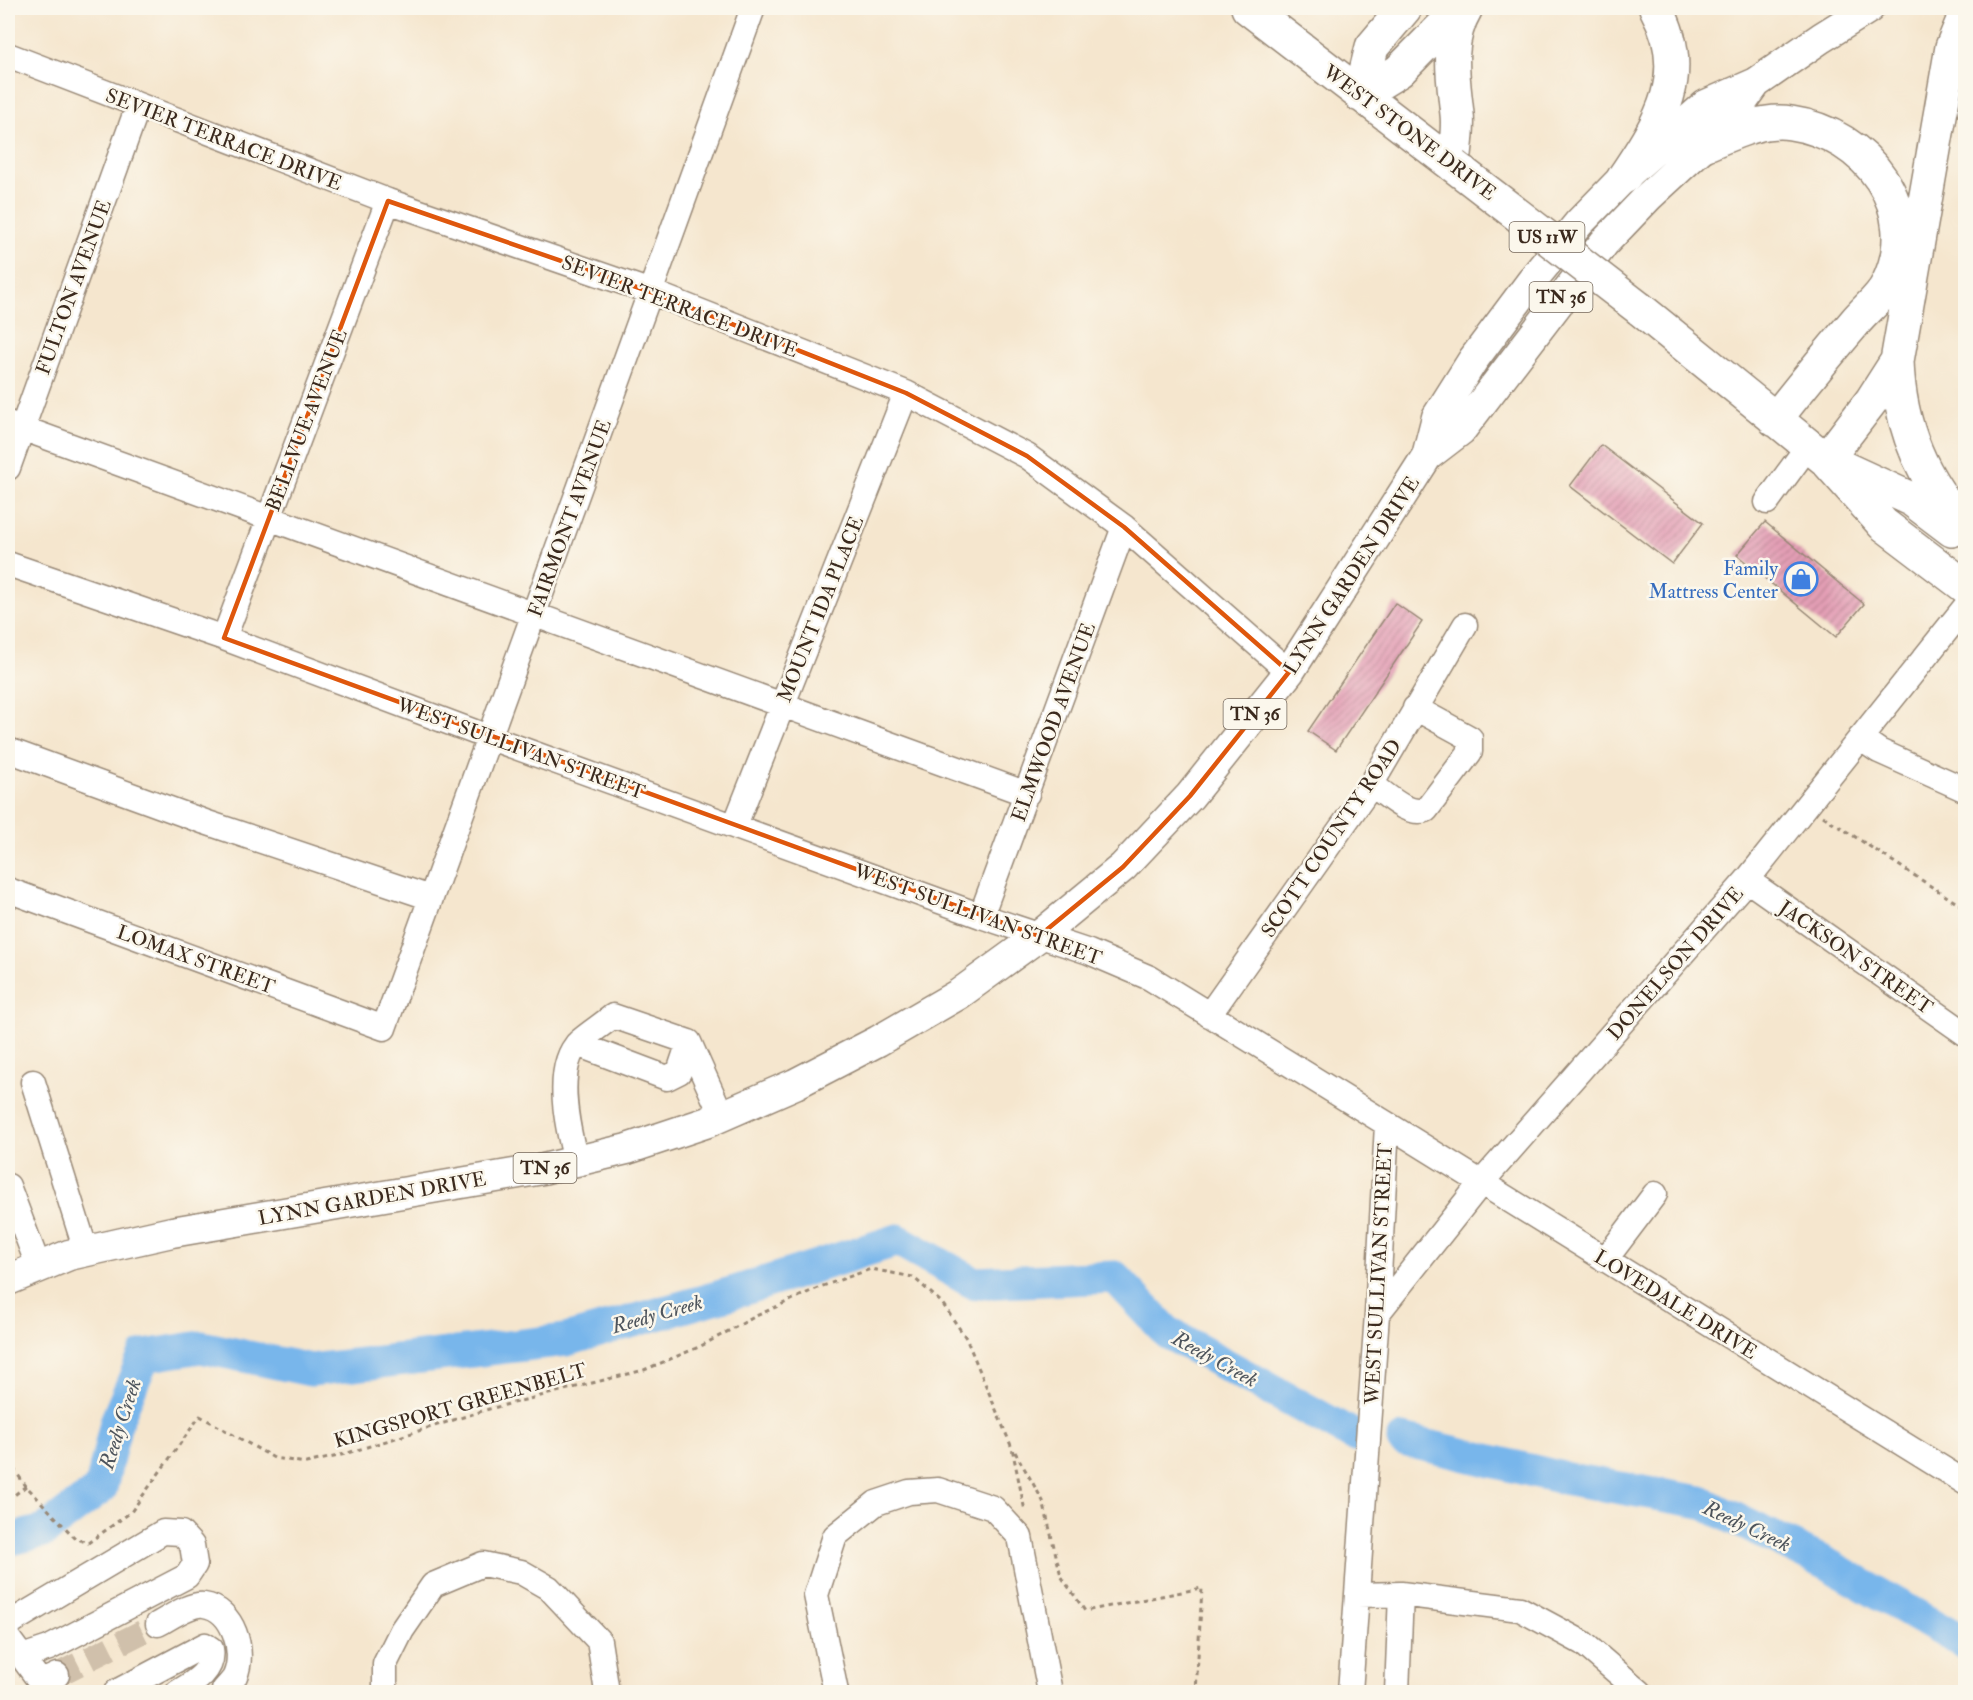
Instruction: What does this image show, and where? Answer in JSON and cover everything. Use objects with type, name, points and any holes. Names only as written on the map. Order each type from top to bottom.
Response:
[{"type":"highway","name":"WEST STONE DRIVE","points":[[1248,8],[1640,309],[1817,453],[1882,524],[1965,587]]},
{"type":"highway","points":[[1360,94],[1372,46],[1405,8]]},
{"type":"highway","points":[[1360,94],[1399,71],[1461,8]]},
{"type":"highway","points":[[1454,166],[1457,116],[1451,54],[1455,31],[1466,8]]},
{"type":"highway","points":[[1624,177],[1664,112],[1672,70],[1668,29],[1656,8]]},
{"type":"highway","points":[[1965,13],[1952,46],[1897,361],[1898,394],[1912,444],[1924,472],[1947,507],[1965,528]]},
{"type":"highway","points":[[1704,145],[1752,126],[1789,122],[1827,131],[1861,153],[1883,180],[1897,218],[1898,254],[1888,285],[1775,420]]},
{"type":"highway","points":[[1817,453],[1858,420],[1897,361]]},
{"type":"highway","name":"WEST STONE DRIVE","points":[[1817,453],[1911,499],[1965,540]]},
{"type":"main road","name":"LYNN GARDEN DRIVE","points":[[8,1280],[86,1251],[172,1232],[439,1187],[627,1149],[722,1116],[795,1084],[878,1041],[959,994],[1039,936],[1123,867],[1190,796],[1289,672],[1427,456],[1437,417],[1473,360],[1545,264],[1579,223],[1624,177],[1706,105],[1756,83],[1869,8]]},
{"type":"main road","name":"LYNN GARDEN DRIVE","points":[[1427,456],[1461,430],[1604,243],[1724,127],[1756,83]]},
{"type":"street","name":"FAIRMONT AVENUE","points":[[384,1028],[753,8]]},
{"type":"street","name":"SEVIER TERRACE DRIVE","points":[[8,55],[388,201],[651,292],[906,393],[1027,456],[1124,527],[1289,672]]},
{"type":"street","name":"FULTON AVENUE","points":[[8,468],[15,426],[138,106]]},
{"type":"street","name":"BELLVUE AVENUE","points":[[224,638],[388,201]]},
{"type":"street","name":"MOUNT IDA PLACE","points":[[735,825],[906,393]]},
{"type":"street","points":[[15,426],[1026,794]]},
{"type":"street","points":[[1767,502],[1817,453]]},
{"type":"street","name":"ELMWOOD AVENUE","points":[[981,916],[1124,527]]},
{"type":"street","name":"WEST SULLIVAN STREET","points":[[8,564],[224,638],[488,737],[981,916],[1089,952],[1150,978],[1387,1124],[1377,1314],[1350,1692]]},
{"type":"street","name":"DONELSON DRIVE","points":[[1377,1314],[1481,1183],[1747,880],[1965,606]]},
{"type":"street","name":"SCOTT COUNTY ROAD","points":[[1209,1016],[1371,784],[1465,625]]},
{"type":"street","points":[[1371,784],[1408,810],[1418,813],[1426,810],[1470,752],[1470,738],[1464,733],[1415,708]]},
{"type":"street","points":[[1860,738],[1879,750],[1965,790]]},
{"type":"street","points":[[8,750],[205,822],[430,898]]},
{"type":"street","name":"JACKSON STREET","points":[[1747,880],[1965,1034]]},
{"type":"street","name":"LOMAX STREET","points":[[8,890],[384,1028]]},
{"type":"street","points":[[576,1161],[566,1125],[565,1067],[577,1044],[613,1016],[689,1042],[722,1116]]},
{"type":"street","points":[[577,1044],[667,1078],[679,1072],[689,1042]]},
{"type":"street","points":[[33,1082],[86,1251]]},
{"type":"street","name":"LOVEDALE DRIVE","points":[[1387,1124],[1965,1483]]},
{"type":"street","points":[[8,1186],[39,1268]]},
{"type":"street","points":[[1605,1260],[1655,1194]]},
{"type":"street","points":[[836,1692],[816,1595],[835,1536],[876,1503],[909,1492],[938,1490],[993,1508],[1020,1537],[1050,1692]]},
{"type":"street","points":[[8,1624],[163,1532],[181,1533],[192,1545],[195,1564],[188,1576],[49,1648],[15,1647]]},
{"type":"street","points":[[384,1692],[385,1664],[402,1630],[433,1585],[483,1564],[521,1572],[549,1588],[599,1641],[607,1692]]},
{"type":"street","points":[[1358,1594],[1401,1594],[1520,1609],[1583,1643],[1640,1692]]},
{"type":"street","points":[[1397,1692],[1401,1594]]},
{"type":"street","points":[[158,1624],[202,1604],[220,1610],[230,1623],[240,1659],[218,1686]]},
{"type":"street","points":[[117,1692],[205,1645],[211,1649],[212,1655],[202,1678],[178,1692]]},
{"type":"street","points":[[15,1647],[36,1676],[44,1681],[57,1675]]},
{"type":"path","points":[[1797,817],[1804,821],[1820,814],[1965,909]]},
{"type":"path","name":"KINGSPORT GREENBELT","points":[[8,1461],[26,1486],[75,1538],[88,1543],[131,1512],[200,1416],[274,1458],[306,1463],[338,1456],[489,1409],[644,1370],[701,1346],[756,1316],[871,1269],[914,1277],[942,1304],[966,1338],[1012,1448]]},
{"type":"path","points":[[1012,1448],[1026,1506],[1020,1537]]},
{"type":"path","points":[[1012,1448],[1043,1501],[1062,1576],[1085,1611],[1202,1588],[1196,1692]]},
{"type":"path","points":[[8,1500],[26,1486]]},
{"type":"highlighted area","points":[[388,201],[651,292],[906,393],[1027,456],[1124,527],[1289,672],[1190,796],[1123,867],[1039,936],[224,638]]},
{"type":"building","points":[[1601,445],[1703,523],[1672,564],[1570,486]]},
{"type":"building","name":"Family Mattress Center","points":[[1765,522],[1864,604],[1836,637],[1737,555]]},
{"type":"building","points":[[1395,603],[1422,622],[1336,750],[1308,731]]},
{"type":"waterway","name":"Reedy Creek","points":[[8,1540],[44,1531],[101,1488],[116,1422],[144,1356],[201,1347],[311,1370],[566,1340],[732,1293],[898,1240],[974,1283],[1115,1277],[1168,1333],[1353,1435]]},
{"type":"waterway","name":"Reedy Creek","points":[[1403,1440],[1563,1478],[1701,1502],[1827,1564],[1966,1644]]},
{"type":"tunnel","points":[[57,1675],[158,1624]]},
{"type":"place","name":"Family Mattress Center","points":[[1801,579]]}]
